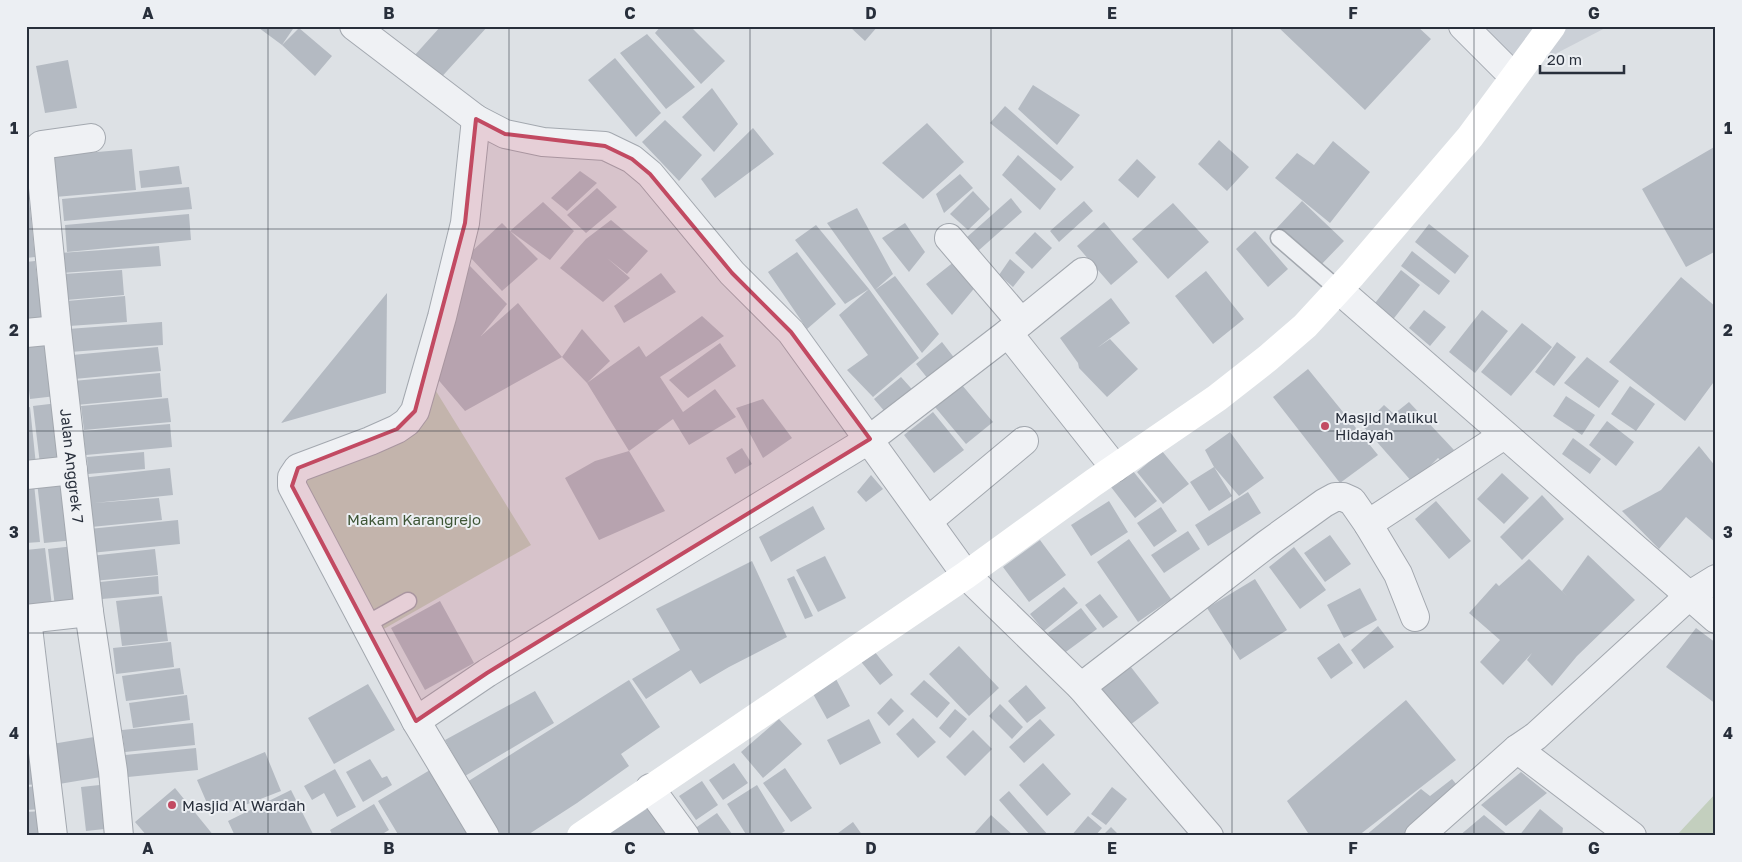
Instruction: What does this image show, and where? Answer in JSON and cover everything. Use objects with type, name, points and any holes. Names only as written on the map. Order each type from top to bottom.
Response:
[{"type":"street","points":[[354,26],[476,119],[505,134],[543,142],[605,146],[632,159],[650,174],[732,273],[791,332],[870,439],[966,575],[1081,687],[1210,836]]},
{"type":"street","points":[[1463,26],[1514,76]]},
{"type":"street","points":[[580,836],[966,575],[1115,468],[1217,398],[1261,363],[1305,326],[1339,290],[1470,137],[1552,26]]},
{"type":"street","points":[[476,119],[465,223],[442,317],[412,417],[397,429],[298,468],[292,477],[292,486],[416,721],[485,836]]},
{"type":"street","name":"Jalan Anggrek 7","points":[[91,138],[40,146],[34,187],[57,330],[89,612],[113,771],[119,836]]},
{"type":"street","points":[[949,238],[1115,468]]},
{"type":"street","points":[[416,721],[487,673],[870,439],[1083,272]]},
{"type":"street","points":[[1339,290],[1716,618]]},
{"type":"street","points":[[26,333],[57,330]]},
{"type":"street","points":[[1368,524],[1504,435]]},
{"type":"street","points":[[928,521],[1024,441]]},
{"type":"street","points":[[26,475],[73,470]]},
{"type":"street","points":[[1081,687],[1266,544],[1324,502],[1335,497],[1343,497],[1352,501],[1368,524],[1398,574],[1415,617]]},
{"type":"street","points":[[1419,836],[1517,749],[1536,736],[1690,595],[1716,579]]},
{"type":"street","points":[[53,836],[27,619],[89,612]]},
{"type":"street","points":[[1517,749],[1619,832]]},
{"type":"street","points":[[650,788],[685,836]]},
{"type":"lane","points":[[1279,238],[1339,290]]},
{"type":"lane","points":[[365,625],[408,601]]},
{"type":"highlighted area","points":[[476,119],[505,134],[605,146],[632,159],[650,174],[732,273],[791,332],[870,439],[487,673],[416,721],[292,486],[298,468],[397,429],[415,411],[465,223]]},
{"type":"shaded area","points":[[1463,26],[1609,26],[1513,76]]},
{"type":"green space","name":"Makam Karangrejo","points":[[431,383],[531,545],[382,630],[304,487],[304,476],[392,442]]},
{"type":"green space","points":[[1716,793],[1716,836],[1676,836]]},
{"type":"building","points":[[261,26],[295,26],[282,45],[259,28]]},
{"type":"building","points":[[441,26],[488,26],[437,82],[414,56]]},
{"type":"building","points":[[661,26],[690,26],[725,61],[701,84],[655,33]]},
{"type":"building","points":[[849,26],[878,26],[865,41]]},
{"type":"building","points":[[1277,26],[1417,26],[1431,39],[1365,110]]},
{"type":"building","points":[[299,28],[332,56],[315,76],[282,45]]},
{"type":"building","points":[[647,34],[695,87],[666,109],[620,53]]},
{"type":"building","points":[[615,58],[661,113],[636,137],[588,80]]},
{"type":"building","points":[[68,60],[77,108],[45,113],[36,66]]},
{"type":"building","points":[[1033,85],[1080,115],[1057,145],[1018,109]]},
{"type":"building","points":[[712,88],[738,124],[714,152],[682,117]]},
{"type":"building","points":[[1005,106],[1074,167],[1061,181],[990,123]]},
{"type":"building","points":[[665,120],[702,155],[679,181],[642,142]]},
{"type":"building","points":[[927,123],[964,162],[923,199],[882,163]]},
{"type":"building","points":[[753,128],[774,154],[715,198],[701,179]]},
{"type":"building","points":[[1219,140],[1249,167],[1227,191],[1198,164]]},
{"type":"building","points":[[1333,141],[1370,172],[1330,223],[1275,178],[1297,153],[1314,165]]},
{"type":"building","points":[[1716,146],[1716,251],[1686,267],[1642,189]]},
{"type":"building","points":[[132,149],[136,190],[55,197],[51,156]]},
{"type":"building","points":[[1018,155],[1056,189],[1040,210],[1002,175]]},
{"type":"building","points":[[1137,159],[1156,177],[1138,198],[1118,180]]},
{"type":"building","points":[[179,166],[182,184],[141,188],[139,171]]},
{"type":"building","points":[[580,171],[597,183],[567,211],[551,198]]},
{"type":"building","points":[[960,174],[973,188],[944,213],[936,194]]},
{"type":"building","points":[[189,187],[192,209],[64,221],[62,199]]},
{"type":"building","points":[[597,188],[617,207],[586,233],[567,215]]},
{"type":"building","points":[[973,191],[990,209],[968,230],[950,214]]},
{"type":"building","points":[[1011,198],[1022,212],[978,251],[966,238]]},
{"type":"building","points":[[26,199],[29,199],[35,257],[26,258]]},
{"type":"building","points":[[1084,201],[1093,211],[1059,242],[1050,231]]},
{"type":"building","points":[[1302,201],[1344,241],[1318,268],[1276,229]]},
{"type":"building","points":[[543,202],[574,231],[550,260],[510,231]]},
{"type":"building","points":[[1173,203],[1209,242],[1168,279],[1132,239]]},
{"type":"building","points":[[857,208],[893,274],[875,290],[827,223]]},
{"type":"building","points":[[189,214],[191,240],[67,252],[65,225]]},
{"type":"building","points":[[611,220],[648,251],[627,274],[607,258],[630,278],[603,302],[560,268],[586,239]]},
{"type":"building","points":[[1104,222],[1138,262],[1111,285],[1077,246]]},
{"type":"building","points":[[502,223],[538,259],[502,291],[468,255]]},
{"type":"building","points":[[905,223],[925,252],[909,272],[882,238]]},
{"type":"building","points":[[1429,224],[1469,256],[1455,274],[1415,242]]},
{"type":"building","points":[[816,225],[869,289],[845,304],[795,240]]},
{"type":"building","points":[[1255,231],[1288,269],[1268,287],[1236,249]]},
{"type":"building","points":[[1035,232],[1052,248],[1032,269],[1015,253]]},
{"type":"building","points":[[159,246],[161,266],[61,273],[60,253]]},
{"type":"building","points":[[1412,251],[1450,281],[1439,295],[1401,266]]},
{"type":"building","points":[[797,252],[836,304],[807,329],[768,272]]},
{"type":"building","points":[[1010,259],[1025,272],[1013,287],[999,275]]},
{"type":"building","points":[[35,261],[42,319],[26,321],[26,262]]},
{"type":"building","points":[[955,261],[977,285],[952,315],[926,284]]},
{"type":"building","points":[[470,266],[507,304],[481,336],[518,303],[562,357],[465,411],[435,376],[451,303]]},
{"type":"building","points":[[122,270],[124,295],[66,300],[64,274]]},
{"type":"building","points":[[1401,270],[1420,285],[1391,322],[1372,307]]},
{"type":"building","points":[[1206,271],[1244,319],[1213,344],[1175,296]]},
{"type":"building","points":[[661,273],[676,292],[624,323],[614,306]]},
{"type":"building","points":[[895,276],[939,334],[922,353],[875,290]]},
{"type":"building","points":[[1681,277],[1716,307],[1716,379],[1685,421],[1609,362]]},
{"type":"building","points":[[869,289],[919,358],[873,397],[847,370],[868,355],[839,315]]},
{"type":"building","points":[[387,293],[386,393],[281,423]]},
{"type":"building","points":[[125,296],[127,322],[69,326],[67,301]]},
{"type":"building","points":[[1111,298],[1130,323],[1097,348],[1110,339],[1138,369],[1107,397],[1079,368],[1078,363],[1060,338]]},
{"type":"building","points":[[1424,310],[1446,327],[1430,346],[1409,328]]},
{"type":"building","points":[[1482,310],[1508,331],[1475,373],[1449,352]]},
{"type":"building","points":[[702,316],[724,336],[660,377],[683,412],[715,389],[736,417],[689,445],[673,419],[629,451],[587,383],[639,346],[646,357]]},
{"type":"building","points":[[162,322],[163,345],[70,352],[68,329]]},
{"type":"building","points":[[1522,323],[1552,347],[1511,396],[1481,372]]},
{"type":"building","points":[[582,329],[610,361],[587,383],[562,357]]},
{"type":"building","points":[[49,338],[56,396],[30,399],[26,365],[26,341]]},
{"type":"building","points":[[942,342],[959,364],[933,385],[916,364]]},
{"type":"building","points":[[1557,342],[1576,357],[1554,386],[1535,372]]},
{"type":"building","points":[[720,343],[736,366],[688,398],[669,380]]},
{"type":"building","points":[[158,347],[161,371],[74,379],[72,355]]},
{"type":"building","points":[[1587,357],[1619,381],[1599,408],[1564,383]]},
{"type":"building","name":"Masjid Malikul Hidayah","points":[[1308,369],[1378,455],[1340,483],[1273,397]]},
{"type":"building","points":[[160,373],[162,397],[76,405],[73,381]]},
{"type":"building","points":[[901,377],[919,397],[892,420],[874,399]]},
{"type":"building","points":[[962,385],[993,422],[966,444],[935,407]]},
{"type":"building","points":[[1630,386],[1655,404],[1636,431],[1611,414]]},
{"type":"building","points":[[1566,396],[1595,415],[1582,435],[1553,416]]},
{"type":"building","points":[[168,398],[171,422],[84,430],[81,406]]},
{"type":"building","points":[[763,399],[792,438],[763,458],[736,408]]},
{"type":"building","points":[[1409,402],[1454,450],[1443,462],[1438,458],[1413,483],[1363,426],[1384,405],[1394,414]]},
{"type":"building","points":[[58,403],[65,461],[40,464],[33,406]]},
{"type":"building","points":[[30,407],[36,465],[26,466],[26,408]]},
{"type":"building","points":[[933,412],[964,450],[934,473],[904,435]]},
{"type":"building","points":[[1607,421],[1634,442],[1616,466],[1589,445]]},
{"type":"building","points":[[170,424],[172,447],[86,455],[83,431]]},
{"type":"building","points":[[1230,432],[1264,478],[1239,496],[1214,467],[1205,450]]},
{"type":"building","points":[[1573,438],[1601,459],[1590,474],[1562,454]]},
{"type":"building","points":[[1699,446],[1716,467],[1716,543],[1686,517],[1659,549],[1622,511],[1661,490]]},
{"type":"building","points":[[742,448],[752,464],[735,474],[726,458]]},
{"type":"building","points":[[629,451],[665,511],[599,540],[565,478],[595,461]]},
{"type":"building","points":[[1162,451],[1189,484],[1163,504],[1137,472]]},
{"type":"building","points":[[144,452],[145,469],[88,474],[87,457]]},
{"type":"building","points":[[1214,467],[1232,496],[1209,511],[1190,482]]},
{"type":"building","points":[[170,468],[173,495],[94,503],[159,498],[162,520],[91,527],[81,478]]},
{"type":"building","points":[[1133,471],[1157,501],[1135,518],[1111,487]]},
{"type":"building","points":[[1502,473],[1529,498],[1504,524],[1477,499]]},
{"type":"building","points":[[871,475],[883,489],[866,502],[857,492]]},
{"type":"building","points":[[68,479],[75,540],[44,543],[37,482]]},
{"type":"building","points":[[34,484],[40,542],[26,543],[26,485]]},
{"type":"building","points":[[1248,492],[1261,513],[1208,546],[1195,525]]},
{"type":"building","points":[[1542,495],[1564,519],[1522,560],[1500,537]]},
{"type":"building","points":[[1109,501],[1128,532],[1091,556],[1071,525]]},
{"type":"building","points":[[1436,501],[1471,541],[1449,559],[1415,519]]},
{"type":"building","points":[[813,506],[825,529],[771,562],[759,537]]},
{"type":"building","points":[[1161,507],[1177,531],[1154,547],[1137,523]]},
{"type":"building","points":[[178,520],[180,544],[91,553],[89,529]]},
{"type":"building","points":[[1188,531],[1200,549],[1164,573],[1151,555]]},
{"type":"building","points":[[1330,535],[1351,564],[1325,582],[1304,553]]},
{"type":"building","points":[[1129,539],[1171,599],[1138,622],[1097,562]]},
{"type":"building","points":[[1040,540],[1066,575],[1029,602],[1003,567]]},
{"type":"building","points":[[74,546],[81,604],[55,607],[48,549]]},
{"type":"building","points":[[1294,547],[1326,590],[1300,609],[1269,567]]},
{"type":"building","points":[[45,548],[52,606],[26,609],[26,550]]},
{"type":"building","points":[[155,549],[158,575],[93,581],[90,556]]},
{"type":"building","points":[[1588,555],[1635,600],[1577,656],[1552,686],[1527,660],[1532,653],[1503,685],[1480,662],[1500,640],[1469,613],[1496,583],[1499,586],[1529,559],[1569,598],[1562,591]]},
{"type":"building","points":[[825,556],[846,598],[818,612],[796,570]]},
{"type":"building","points":[[752,561],[787,637],[700,684],[691,670],[646,699],[632,679],[680,650],[656,609]]},
{"type":"building","points":[[158,576],[159,594],[102,599],[100,582]]},
{"type":"building","points":[[794,576],[813,616],[805,619],[787,579]]},
{"type":"building","points":[[1255,579],[1287,630],[1240,660],[1207,608]]},
{"type":"building","points":[[1064,587],[1078,603],[1044,631],[1030,614]]},
{"type":"building","points":[[1360,588],[1377,620],[1344,638],[1327,605]]},
{"type":"building","points":[[1100,594],[1118,617],[1103,628],[1085,605]]},
{"type":"building","points":[[162,596],[168,641],[122,646],[116,601]]},
{"type":"building","points":[[440,601],[474,663],[425,690],[391,628]]},
{"type":"building","points":[[1081,608],[1097,629],[1063,654],[1048,633]]},
{"type":"building","points":[[1378,626],[1394,647],[1364,669],[1351,650]]},
{"type":"building","points":[[1696,628],[1716,643],[1716,704],[1666,667]]},
{"type":"building","points":[[171,642],[174,667],[116,674],[113,648]]},
{"type":"building","points":[[1339,643],[1353,663],[1331,679],[1317,658]]},
{"type":"building","points":[[959,646],[999,688],[969,716],[929,674]]},
{"type":"building","points":[[871,647],[893,675],[880,685],[858,658]]},
{"type":"building","points":[[1127,662],[1159,703],[1130,725],[1098,684]]},
{"type":"building","points":[[180,668],[184,694],[126,701],[122,676]]},
{"type":"building","points":[[836,679],[850,706],[827,719],[812,692]]},
{"type":"building","points":[[629,680],[660,727],[621,754],[629,766],[526,836],[502,836],[467,782]]},
{"type":"building","points":[[924,680],[950,703],[937,718],[910,694]]},
{"type":"building","points":[[368,684],[395,730],[334,764],[308,718]]},
{"type":"building","points":[[1026,685],[1046,708],[1027,723],[1008,701]]},
{"type":"building","points":[[535,691],[554,723],[465,776],[445,740]]},
{"type":"building","points":[[187,695],[190,720],[133,728],[129,703]]},
{"type":"building","points":[[891,698],[904,711],[889,726],[877,713]]},
{"type":"building","points":[[1406,700],[1456,760],[1358,836],[1310,836],[1287,801]]},
{"type":"building","points":[[1000,704],[1023,727],[1012,739],[989,716]]},
{"type":"building","points":[[955,709],[967,719],[950,738],[939,728]]},
{"type":"building","points":[[913,718],[936,742],[918,758],[896,734]]},
{"type":"building","points":[[779,719],[802,744],[763,778],[741,752]]},
{"type":"building","points":[[869,719],[881,743],[840,765],[827,740]]},
{"type":"building","points":[[1040,719],[1055,735],[1024,763],[1009,747]]},
{"type":"building","points":[[193,723],[195,745],[125,752],[122,730]]},
{"type":"building","points":[[973,730],[992,749],[965,776],[946,757]]},
{"type":"building","points":[[100,736],[107,776],[59,784],[52,744]]},
{"type":"building","points":[[196,748],[198,770],[128,777],[125,755]]},
{"type":"building","points":[[265,752],[281,791],[240,807],[237,799],[210,810],[197,780]]},
{"type":"building","points":[[370,759],[382,778],[387,776],[392,785],[363,802],[346,772]]},
{"type":"building","points":[[38,761],[40,784],[26,785],[26,762]]},
{"type":"building","points":[[734,763],[748,783],[723,800],[709,780]]},
{"type":"building","points":[[1043,763],[1071,794],[1047,816],[1019,785]]},
{"type":"building","points":[[435,767],[476,836],[399,836],[378,801]]},
{"type":"building","points":[[785,768],[812,808],[791,822],[763,783]]},
{"type":"building","points":[[335,769],[356,807],[337,817],[324,793],[312,800],[304,786]]},
{"type":"building","points":[[1521,772],[1547,793],[1506,826],[1481,805]]},
{"type":"building","points":[[1452,779],[1461,790],[1409,836],[1365,836],[1421,789],[1430,796]]},
{"type":"building","points":[[702,781],[718,805],[696,820],[679,796]]},
{"type":"building","points":[[109,784],[114,828],[86,831],[81,787]]},
{"type":"building","points":[[757,785],[785,831],[777,836],[747,836],[727,804]]},
{"type":"building","points":[[40,786],[42,809],[26,810],[26,787]]},
{"type":"building","points":[[1112,787],[1127,799],[1106,825],[1091,814]]},
{"type":"building","name":"Masjid Al Wardah","points":[[175,788],[214,836],[147,836],[135,822]]},
{"type":"building","points":[[291,790],[314,836],[235,836],[228,821]]},
{"type":"building","points":[[1009,791],[1049,836],[1031,836],[999,800]]},
{"type":"building","points":[[374,804],[389,830],[379,836],[333,836],[330,830]]},
{"type":"building","points":[[651,806],[667,831],[659,836],[606,836]]},
{"type":"building","points":[[1540,809],[1563,828],[1562,836],[1519,836]]},
{"type":"building","points":[[42,811],[45,834],[26,835],[26,812]]},
{"type":"building","points":[[717,813],[732,834],[729,836],[699,836],[694,829]]},
{"type":"building","points":[[991,815],[1014,836],[972,836]]},
{"type":"building","points":[[1484,815],[1509,836],[1459,836]]},
{"type":"building","points":[[1088,816],[1102,828],[1095,836],[1071,836]]},
{"type":"building","points":[[853,822],[863,836],[834,836]]},
{"type":"building","points":[[1111,827],[1120,836],[1102,836]]},
{"type":"place","name":"Masjid Malikul Hidayah","points":[[1325,426]]},
{"type":"place","name":"Masjid Al Wardah","points":[[172,805]]}]
